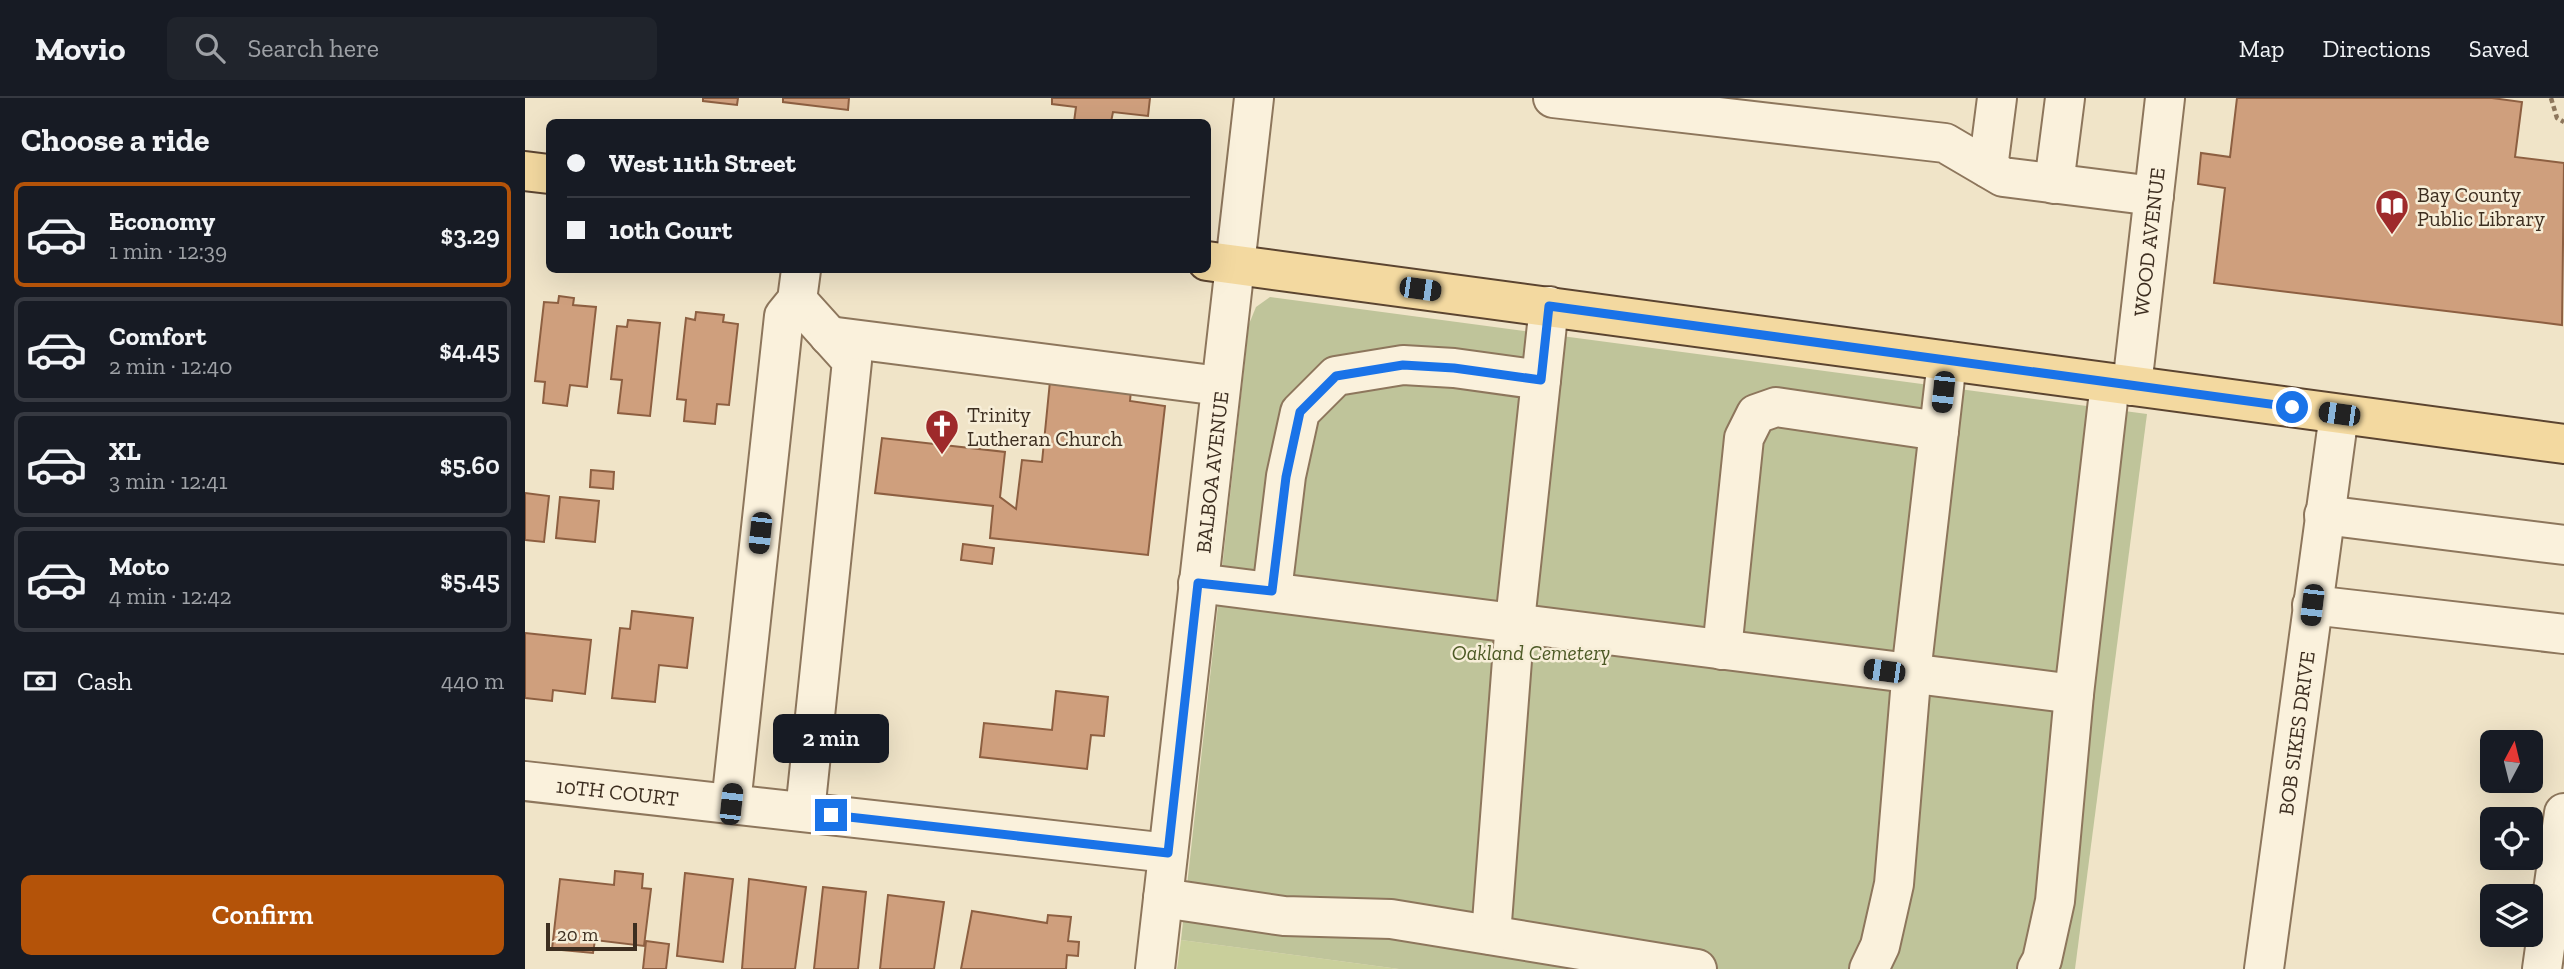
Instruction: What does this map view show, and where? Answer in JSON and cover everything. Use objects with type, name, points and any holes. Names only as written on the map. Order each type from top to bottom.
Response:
[{"type":"main road","points":[[525,171],[546,174]]},
{"type":"main road","points":[[1221,263],[2564,444]]},
{"type":"street","name":"BALBOA AVENUE","points":[[1155,969],[1220,386],[1221,263],[1254,98]]},
{"type":"street","points":[[1553,98],[1945,142],[2003,177],[2154,196]]},
{"type":"street","points":[[1988,168],[1997,98]]},
{"type":"street","points":[[2054,184],[2065,98]]},
{"type":"street","name":"WOOD AVENUE","points":[[2037,969],[2042,960],[2055,901],[2074,694],[2121,385],[2154,196],[2165,98]]},
{"type":"street","points":[[799,285],[829,336],[852,361],[805,812]]},
{"type":"street","points":[[731,804],[784,316],[799,285]]},
{"type":"street","points":[[1491,935],[1515,621],[1549,306]]},
{"type":"street","points":[[829,336],[1220,386]]},
{"type":"street","points":[[1869,969],[1880,946],[1893,884],[1911,675],[1947,360]]},
{"type":"street","points":[[1272,591],[1286,477],[1300,412],[1336,376],[1403,365],[1454,368],[1541,380]]},
{"type":"street","points":[[1722,650],[1744,438],[1756,414],[1776,407],[1939,431]]},
{"type":"street","name":"BOB SIKES DRIVE","points":[[2265,969],[2339,414]]},
{"type":"street","points":[[2324,514],[2564,545]]},
{"type":"street","points":[[1198,583],[1515,621],[1911,675],[2074,694]]},
{"type":"street","points":[[2312,605],[2564,634]]},
{"type":"street","name":"10TH COURT","points":[[525,781],[1168,853]]},
{"type":"street","points":[[2542,969],[2564,813]]},
{"type":"street","points":[[1163,898],[1284,916],[1391,919],[1697,969]]},
{"type":"path","points":[[2551,98],[2557,118],[2564,122]]},
{"type":"green space","name":"Oakland Cemetery","points":[[1270,297],[2147,414],[2075,969],[1399,969],[1181,940],[1249,324],[1256,307]]},
{"type":"green space","points":[[1181,940],[1399,969],[1177,969]]},
{"type":"building","points":[[703,98],[738,98],[737,105],[703,101]]},
{"type":"building","points":[[783,98],[849,98],[848,110],[783,102]]},
{"type":"building","points":[[1052,98],[1150,98],[1148,116],[1113,112],[1112,119],[1074,119],[1076,107],[1052,104]]},
{"type":"building","name":"Bay County Public Library","points":[[2237,98],[2492,98],[2522,102],[2515,157],[2564,163],[2562,325],[2214,283],[2225,188],[2198,184],[2201,153],[2230,157]]},
{"type":"building","points":[[559,296],[574,298],[573,305],[596,307],[587,387],[570,385],[567,406],[543,403],[545,382],[535,381],[544,302],[558,303]]},
{"type":"building","points":[[696,312],[724,315],[723,322],[738,324],[729,405],[717,404],[715,424],[684,421],[686,400],[677,399],[686,318],[695,320]]},
{"type":"building","points":[[628,320],[660,323],[650,416],[618,413],[622,380],[611,379],[617,326],[627,327]]},
{"type":"building","name":"Trinity Lutheran Church","points":[[1051,371],[1132,380],[1130,401],[1165,406],[1148,555],[990,538],[993,506],[875,493],[882,438],[1005,452],[1000,497],[1016,509],[1022,460],[1042,462]]},
{"type":"building","points":[[591,470],[614,472],[613,489],[590,487]]},
{"type":"building","points":[[525,493],[549,496],[544,542],[525,540]]},
{"type":"building","points":[[560,497],[599,501],[595,542],[556,538]]},
{"type":"building","points":[[963,544],[994,548],[992,564],[961,560]]},
{"type":"building","points":[[632,611],[693,618],[687,668],[659,665],[655,702],[612,698],[620,628],[630,629]]},
{"type":"building","points":[[525,633],[591,640],[585,694],[553,690],[552,701],[525,698]]},
{"type":"building","points":[[1056,691],[1108,697],[1104,736],[1091,735],[1087,769],[980,757],[984,723],[1052,730]]},
{"type":"building","points":[[615,871],[643,874],[642,888],[651,889],[644,946],[595,940],[593,953],[552,949],[560,879],[614,885]]},
{"type":"building","points":[[685,873],[733,879],[723,962],[677,956]]},
{"type":"building","points":[[749,879],[806,887],[795,969],[742,969]]},
{"type":"building","points":[[823,887],[866,892],[858,969],[814,969]]},
{"type":"building","points":[[888,895],[944,902],[934,969],[880,969]]},
{"type":"building","points":[[972,911],[1047,923],[1048,915],[1071,917],[1068,941],[1079,942],[1078,956],[1067,955],[1066,969],[961,969]]},
{"type":"building","points":[[646,941],[669,944],[666,969],[643,969]]},
{"type":"place","name":"Bay County Public Library","points":[[2392,236]]},
{"type":"place","name":"Trinity Lutheran Church","points":[[942,456]]},
{"type":"route","points":[[831,815],[1168,853],[1198,583],[1272,591],[1286,477],[1300,412],[1336,376],[1403,365],[1454,368],[1541,380],[1549,306],[2292,407]]}]
